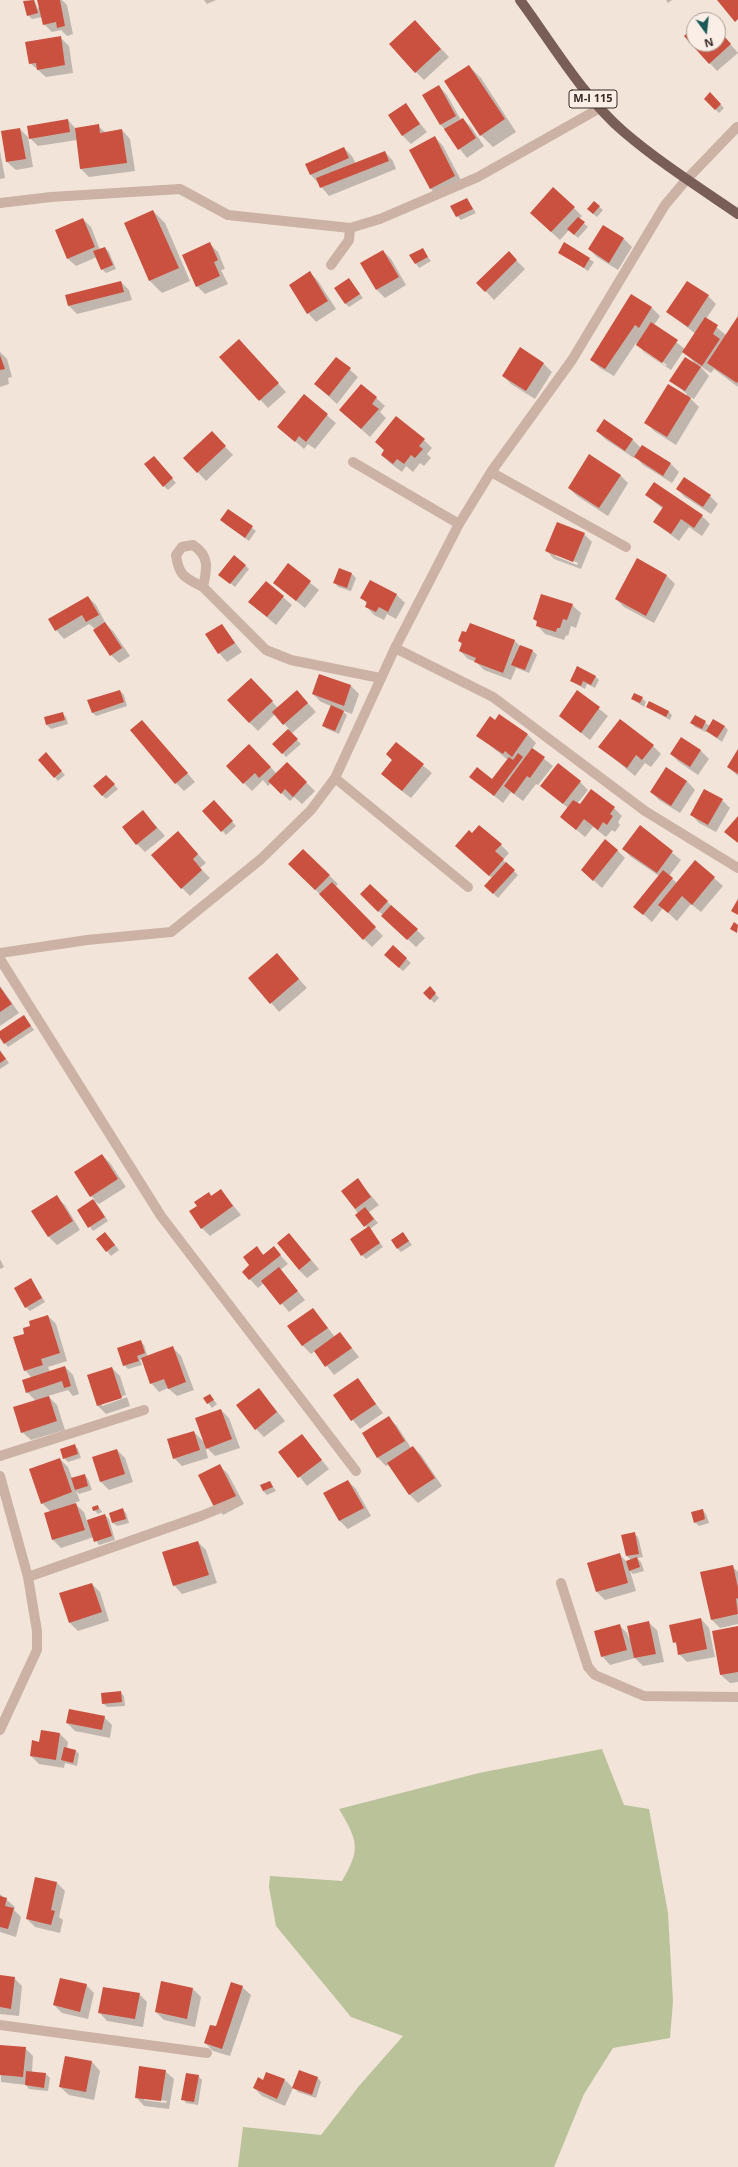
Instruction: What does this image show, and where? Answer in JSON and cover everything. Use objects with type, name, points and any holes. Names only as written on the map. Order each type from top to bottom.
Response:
[{"type":"main road","name":"M-I 115","points":[[520,0],[600,108],[624,132],[687,179],[738,214]]},
{"type":"street","points":[[0,203],[180,189],[228,215],[350,228],[380,219],[478,177],[600,108]]},
{"type":"street","points":[[0,953],[87,940],[171,932],[261,859],[311,810],[335,778],[394,648],[459,524],[491,472],[572,360],[665,205],[687,179],[737,127]]},
{"type":"street","points":[[331,265],[348,240],[350,228]]},
{"type":"street","points":[[353,462],[459,524]]},
{"type":"street","points":[[491,472],[626,547]]},
{"type":"street","points":[[203,587],[266,650],[291,660],[380,678]]},
{"type":"street","points":[[394,648],[461,679],[493,697],[645,811],[738,868]]},
{"type":"street","points":[[335,778],[468,887]]},
{"type":"street","points":[[0,959],[161,1216],[356,1471]]},
{"type":"street","points":[[0,1456],[144,1410]]},
{"type":"street","points":[[0,1476],[28,1577],[38,1631],[37,1650],[0,1730]]},
{"type":"street","points":[[28,1577],[187,1522],[235,1502]]},
{"type":"street","points":[[561,1583],[588,1667],[595,1675],[644,1696],[738,1697]]},
{"type":"street","points":[[0,1710],[11,1708]]},
{"type":"street","points":[[0,2025],[208,2053]]},
{"type":"green space","points":[[602,1749],[624,1805],[649,1809],[668,1913],[673,2001],[670,2038],[613,2048],[584,2094],[554,2167],[238,2167],[243,2127],[321,2135],[359,2086],[403,2036],[351,2017],[276,1926],[269,1887],[270,1876],[342,1881],[352,1861],[355,1845],[350,1829],[339,1809],[479,1773]]},
{"type":"building","points":[[34,0],[38,13],[27,16],[23,1]]},
{"type":"building","points":[[37,0],[60,0],[65,26],[57,28],[56,22],[43,25]]},
{"type":"building","points":[[717,0],[738,0],[738,19],[735,22]]},
{"type":"building","points":[[415,20],[441,49],[415,73],[389,44]]},
{"type":"building","points":[[61,36],[65,65],[37,70],[36,63],[29,64],[25,42]]},
{"type":"building","points":[[726,38],[731,44],[726,49]]},
{"type":"building","points":[[698,52],[722,52],[709,64]]},
{"type":"building","points":[[469,65],[505,119],[480,136],[444,81]]},
{"type":"building","points":[[439,85],[456,116],[440,125],[422,95]]},
{"type":"building","points":[[710,92],[721,104],[715,110],[704,99]]},
{"type":"building","points":[[406,103],[420,124],[402,136],[388,115]]},
{"type":"building","points":[[463,118],[476,138],[458,150],[444,129]]},
{"type":"building","points":[[68,119],[70,132],[29,139],[27,126]]},
{"type":"building","points":[[99,124],[100,133],[122,129],[127,163],[80,169],[75,128]]},
{"type":"building","points":[[20,128],[26,159],[6,162],[1,131]]},
{"type":"building","points":[[435,136],[455,176],[430,189],[409,150]]},
{"type":"building","points":[[344,147],[349,158],[310,175],[305,164]]},
{"type":"building","points":[[385,151],[389,161],[320,188],[316,178]]},
{"type":"building","points":[[553,187],[575,207],[551,232],[530,213]]},
{"type":"building","points":[[467,198],[473,209],[456,217],[450,206]]},
{"type":"building","points":[[594,201],[600,206],[593,214],[587,209]]},
{"type":"building","points":[[153,210],[179,268],[149,281],[124,223]]},
{"type":"building","points":[[578,217],[585,222],[574,235],[567,229]]},
{"type":"building","points":[[83,218],[95,247],[67,259],[55,230]]},
{"type":"building","points":[[603,225],[624,238],[609,263],[588,249]]},
{"type":"building","points":[[210,242],[218,260],[214,262],[220,276],[196,287],[182,255]]},
{"type":"building","points":[[564,242],[590,258],[584,268],[558,253]]},
{"type":"building","points":[[105,247],[113,265],[101,270],[93,251]]},
{"type":"building","points":[[423,248],[428,257],[415,264],[409,255]]},
{"type":"building","points":[[383,250],[399,277],[376,290],[360,263]]},
{"type":"building","points":[[509,251],[517,260],[485,292],[476,283]]},
{"type":"building","points":[[310,271],[328,301],[307,314],[289,285]]},
{"type":"building","points":[[349,278],[360,294],[345,304],[334,288]]},
{"type":"building","points":[[121,281],[124,292],[68,306],[65,295]]},
{"type":"building","points":[[687,281],[709,295],[688,327],[666,312]]},
{"type":"building","points":[[631,294],[652,307],[639,328],[635,325],[605,369],[590,360]]},
{"type":"building","points":[[738,316],[738,381],[737,383],[707,363]]},
{"type":"building","points":[[705,317],[718,325],[713,334],[720,339],[702,366],[682,352]]},
{"type":"building","points":[[651,322],[678,340],[662,363],[636,345]]},
{"type":"building","points":[[239,339],[279,383],[259,401],[219,357]]},
{"type":"building","points":[[520,347],[544,363],[526,391],[502,376]]},
{"type":"building","points":[[0,355],[5,369],[0,370]]},
{"type":"building","points":[[336,357],[351,368],[329,396],[314,384]]},
{"type":"building","points":[[685,357],[701,367],[685,391],[669,381]]},
{"type":"building","points":[[361,384],[377,397],[372,404],[379,409],[361,429],[339,410]]},
{"type":"building","points":[[668,384],[691,398],[667,437],[644,423]]},
{"type":"building","points":[[304,394],[328,414],[306,442],[299,436],[295,442],[277,427]]},
{"type":"building","points":[[396,416],[425,439],[419,446],[423,449],[415,458],[411,455],[404,464],[397,459],[393,464],[381,455],[384,450],[375,442]]},
{"type":"building","points":[[604,419],[633,439],[625,451],[596,431]]},
{"type":"building","points":[[212,431],[226,446],[197,473],[183,458]]},
{"type":"building","points":[[642,445],[671,463],[663,476],[634,457]]},
{"type":"building","points":[[589,454],[621,475],[599,508],[568,488]]},
{"type":"building","points":[[154,456],[173,478],[163,487],[144,464]]},
{"type":"building","points":[[684,477],[711,495],[703,507],[676,489]]},
{"type":"building","points":[[654,482],[703,515],[694,528],[681,519],[671,534],[653,522],[663,507],[645,495]]},
{"type":"building","points":[[228,509],[253,526],[245,538],[220,520]]},
{"type":"building","points":[[557,522],[585,533],[573,562],[545,551]]},
{"type":"building","points":[[234,555],[246,565],[230,584],[218,575]]},
{"type":"building","points":[[637,558],[667,575],[646,616],[615,599]]},
{"type":"building","points":[[288,563],[311,581],[296,601],[273,583]]},
{"type":"building","points":[[339,568],[352,573],[347,588],[333,583]]},
{"type":"building","points":[[370,580],[397,594],[388,612],[379,607],[376,612],[365,607],[367,602],[360,598]]},
{"type":"building","points":[[266,581],[284,596],[267,617],[248,602]]},
{"type":"building","points":[[541,594],[573,604],[567,620],[563,619],[560,628],[557,628],[556,632],[536,626],[537,621],[533,619]]},
{"type":"building","points":[[88,596],[99,615],[86,622],[82,615],[55,631],[48,619]]},
{"type":"building","points":[[105,622],[122,648],[110,656],[93,630]]},
{"type":"building","points":[[470,623],[515,640],[503,673],[474,662],[476,658],[459,651],[462,643],[458,641],[462,631],[466,632]]},
{"type":"building","points":[[222,624],[235,643],[218,654],[205,634]]},
{"type":"building","points":[[520,645],[533,650],[525,670],[511,665]]},
{"type":"building","points":[[577,666],[596,676],[591,685],[583,681],[581,686],[570,681]]},
{"type":"building","points":[[319,674],[351,685],[344,706],[312,694]]},
{"type":"building","points":[[251,678],[273,701],[249,723],[227,700]]},
{"type":"building","points":[[120,690],[124,702],[92,713],[87,700]]},
{"type":"building","points":[[297,690],[308,703],[283,725],[272,712]]},
{"type":"building","points":[[577,690],[600,707],[581,733],[559,716]]},
{"type":"building","points":[[634,693],[643,697],[640,703],[631,699]]},
{"type":"building","points":[[649,701],[669,711],[666,717],[646,707]]},
{"type":"building","points":[[331,705],[344,711],[335,731],[322,726]]},
{"type":"building","points":[[63,712],[65,720],[46,725],[44,717]]},
{"type":"building","points":[[499,714],[528,734],[512,757],[505,751],[503,754],[476,736],[490,716],[495,720]]},
{"type":"building","points":[[695,715],[706,721],[702,729],[690,723]]},
{"type":"building","points":[[620,719],[654,745],[642,760],[636,755],[627,768],[598,747]]},
{"type":"building","points":[[713,719],[725,726],[717,738],[706,731]]},
{"type":"building","points":[[142,720],[188,773],[175,784],[130,730]]},
{"type":"building","points":[[288,729],[298,739],[282,754],[272,744]]},
{"type":"building","points":[[681,737],[701,750],[690,767],[670,754]]},
{"type":"building","points":[[396,742],[424,764],[402,791],[381,774],[392,760],[386,754]]},
{"type":"building","points":[[249,744],[271,767],[259,778],[255,773],[243,784],[226,766]]},
{"type":"building","points":[[532,748],[545,757],[530,778],[527,776],[514,794],[504,786]]},
{"type":"building","points":[[738,749],[738,774],[727,767]]},
{"type":"building","points":[[46,752],[62,771],[54,778],[38,760]]},
{"type":"building","points":[[518,753],[523,757],[494,796],[469,777],[477,767],[492,779],[509,757],[513,760]]},
{"type":"building","points":[[287,762],[307,782],[293,797],[285,789],[281,794],[268,781]]},
{"type":"building","points":[[558,763],[581,781],[563,804],[540,786]]},
{"type":"building","points":[[666,767],[687,781],[671,806],[650,792]]},
{"type":"building","points":[[106,775],[115,784],[102,796],[93,786]]},
{"type":"building","points":[[591,789],[615,807],[610,814],[613,816],[607,825],[603,822],[598,830],[584,819],[576,830],[560,817],[573,800],[580,804]]},
{"type":"building","points":[[704,789],[723,799],[708,825],[690,815]]},
{"type":"building","points":[[214,800],[233,821],[221,832],[202,811]]},
{"type":"building","points":[[143,810],[157,828],[136,845],[122,827]]},
{"type":"building","points":[[738,816],[738,843],[724,832]]},
{"type":"building","points":[[479,825],[502,844],[495,851],[504,859],[489,876],[455,846],[469,830],[472,833]]},
{"type":"building","points":[[640,825],[673,851],[657,873],[622,849]]},
{"type":"building","points":[[178,831],[198,854],[193,859],[202,870],[181,889],[151,855]]},
{"type":"building","points":[[605,839],[618,850],[593,881],[581,870]]},
{"type":"building","points":[[303,849],[330,875],[315,890],[288,864]]},
{"type":"building","points":[[695,860],[715,877],[692,905],[682,896],[668,913],[658,905]]},
{"type":"building","points":[[506,862],[515,870],[493,894],[484,886]]},
{"type":"building","points":[[663,870],[673,878],[643,915],[633,907]]},
{"type":"building","points":[[332,882],[376,927],[363,940],[319,894]]},
{"type":"building","points":[[370,884],[388,901],[378,912],[360,894]]},
{"type":"building","points":[[738,899],[738,915],[731,911]]},
{"type":"building","points":[[391,905],[418,929],[407,940],[381,916]]},
{"type":"building","points":[[734,922],[738,925],[737,933],[730,929]]},
{"type":"building","points":[[393,945],[407,958],[399,968],[384,955]]},
{"type":"building","points":[[277,953],[299,979],[270,1004],[248,978]]},
{"type":"building","points":[[430,986],[436,993],[430,1000],[423,993]]},
{"type":"building","points":[[0,987],[12,1004],[0,1012]]},
{"type":"building","points":[[24,1015],[31,1026],[4,1044],[0,1038],[0,1031]]},
{"type":"building","points":[[0,1051],[6,1059],[0,1063]]},
{"type":"building","points":[[102,1154],[118,1179],[90,1197],[74,1172]]},
{"type":"building","points":[[358,1178],[371,1197],[355,1209],[341,1191]]},
{"type":"building","points":[[221,1189],[233,1206],[201,1229],[189,1211],[197,1206],[194,1202],[209,1192],[211,1196]]},
{"type":"building","points":[[57,1195],[73,1221],[48,1237],[31,1211]]},
{"type":"building","points":[[93,1199],[105,1217],[88,1228],[77,1210]]},
{"type":"building","points":[[365,1207],[374,1219],[364,1227],[355,1215]]},
{"type":"building","points":[[369,1226],[380,1243],[361,1256],[350,1239]]},
{"type":"building","points":[[105,1232],[115,1245],[106,1252],[96,1239]]},
{"type":"building","points":[[403,1232],[409,1241],[397,1249],[391,1240]]},
{"type":"building","points":[[289,1233],[311,1260],[299,1270],[277,1243]]},
{"type":"building","points":[[257,1246],[263,1255],[274,1246],[281,1255],[249,1280],[242,1272],[249,1265],[243,1257]]},
{"type":"building","points":[[279,1267],[298,1291],[280,1305],[261,1281]]},
{"type":"building","points":[[31,1278],[42,1298],[25,1308],[14,1288]]},
{"type":"building","points":[[313,1308],[328,1328],[302,1346],[287,1326]]},
{"type":"building","points":[[48,1315],[60,1353],[41,1359],[43,1365],[24,1371],[13,1337],[24,1334],[23,1328],[30,1326],[29,1321]]},
{"type":"building","points":[[340,1332],[352,1348],[325,1367],[314,1351]]},
{"type":"building","points":[[141,1340],[145,1353],[137,1356],[139,1361],[123,1366],[117,1348]]},
{"type":"building","points":[[173,1346],[186,1382],[168,1389],[164,1379],[150,1384],[141,1358]]},
{"type":"building","points":[[65,1366],[71,1386],[64,1388],[62,1381],[26,1393],[22,1380]]},
{"type":"building","points":[[112,1367],[122,1398],[97,1406],[87,1375]]},
{"type":"building","points":[[358,1378],[376,1404],[351,1421],[333,1395]]},
{"type":"building","points":[[259,1388],[277,1412],[255,1430],[236,1405]]},
{"type":"building","points":[[210,1394],[214,1400],[207,1404],[203,1398]]},
{"type":"building","points":[[49,1396],[57,1421],[21,1433],[13,1407]]},
{"type":"building","points":[[221,1409],[232,1439],[206,1449],[195,1418]]},
{"type":"building","points":[[389,1416],[405,1441],[377,1458],[362,1433]]},
{"type":"building","points":[[194,1431],[200,1450],[173,1459],[167,1439]]},
{"type":"building","points":[[302,1434],[322,1460],[298,1478],[278,1452]]},
{"type":"building","points":[[75,1444],[78,1454],[63,1459],[60,1449]]},
{"type":"building","points":[[413,1446],[435,1478],[409,1495],[387,1463]]},
{"type":"building","points":[[117,1449],[125,1474],[100,1482],[92,1457]]},
{"type":"building","points":[[60,1458],[72,1492],[41,1504],[29,1469]]},
{"type":"building","points":[[220,1464],[236,1496],[214,1507],[198,1475]]},
{"type":"building","points":[[85,1474],[88,1486],[75,1490],[71,1478]]},
{"type":"building","points":[[348,1480],[364,1508],[339,1521],[323,1493]]},
{"type":"building","points":[[270,1481],[273,1487],[263,1491],[260,1485]]},
{"type":"building","points":[[76,1503],[85,1530],[52,1540],[44,1513]]},
{"type":"building","points":[[98,1505],[99,1509],[93,1511],[92,1507]]},
{"type":"building","points":[[123,1508],[126,1519],[112,1523],[109,1513]]},
{"type":"building","points":[[703,1509],[705,1519],[694,1523],[691,1512]]},
{"type":"building","points":[[105,1514],[112,1536],[94,1542],[87,1520]]},
{"type":"building","points":[[635,1532],[639,1554],[626,1556],[621,1535]]},
{"type":"building","points":[[198,1541],[209,1575],[173,1586],[162,1552]]},
{"type":"building","points":[[620,1553],[628,1583],[596,1592],[587,1563]]},
{"type":"building","points":[[637,1557],[640,1567],[629,1571],[626,1561]]},
{"type":"building","points":[[733,1565],[738,1588],[738,1598],[736,1599],[738,1614],[711,1620],[700,1572]]},
{"type":"building","points":[[92,1583],[102,1612],[69,1623],[59,1593]]},
{"type":"building","points":[[701,1618],[707,1649],[678,1655],[676,1642],[673,1643],[669,1625]]},
{"type":"building","points":[[649,1621],[656,1654],[634,1658],[627,1626]]},
{"type":"building","points":[[620,1624],[627,1650],[601,1657],[594,1631]]},
{"type":"building","points":[[738,1626],[738,1672],[720,1675],[712,1631]]},
{"type":"building","points":[[121,1691],[122,1702],[102,1704],[101,1693]]},
{"type":"building","points":[[69,1709],[105,1716],[102,1730],[66,1723]]},
{"type":"building","points":[[41,1730],[60,1733],[56,1760],[30,1756],[32,1740],[39,1742]]},
{"type":"building","points":[[64,1747],[76,1750],[73,1763],[61,1760]]},
{"type":"building","points":[[35,1877],[57,1882],[51,1910],[55,1911],[51,1925],[26,1919]]},
{"type":"building","points":[[0,1896],[7,1898],[5,1906],[14,1908],[8,1929],[0,1927]]},
{"type":"building","points":[[0,1975],[15,1977],[11,2009],[0,2007]]},
{"type":"building","points":[[60,1978],[87,1984],[80,2012],[53,2005]]},
{"type":"building","points":[[161,1981],[193,1988],[187,2019],[155,2012]]},
{"type":"building","points":[[231,1982],[243,1986],[222,2049],[204,2043],[210,2025],[216,2026]]},
{"type":"building","points":[[103,1987],[140,1993],[135,2019],[98,2013]]},
{"type":"building","points":[[0,2045],[26,2047],[23,2077],[0,2075]]},
{"type":"building","points":[[65,2056],[92,2061],[86,2092],[59,2087]]},
{"type":"building","points":[[139,2066],[166,2070],[161,2101],[135,2098]]},
{"type":"building","points":[[299,2070],[318,2077],[312,2095],[292,2088]]},
{"type":"building","points":[[26,2071],[46,2073],[44,2088],[25,2085]]},
{"type":"building","points":[[266,2072],[285,2079],[277,2099],[253,2088],[258,2077],[263,2080]]},
{"type":"building","points":[[186,2073],[199,2075],[194,2102],[181,2100]]}]
